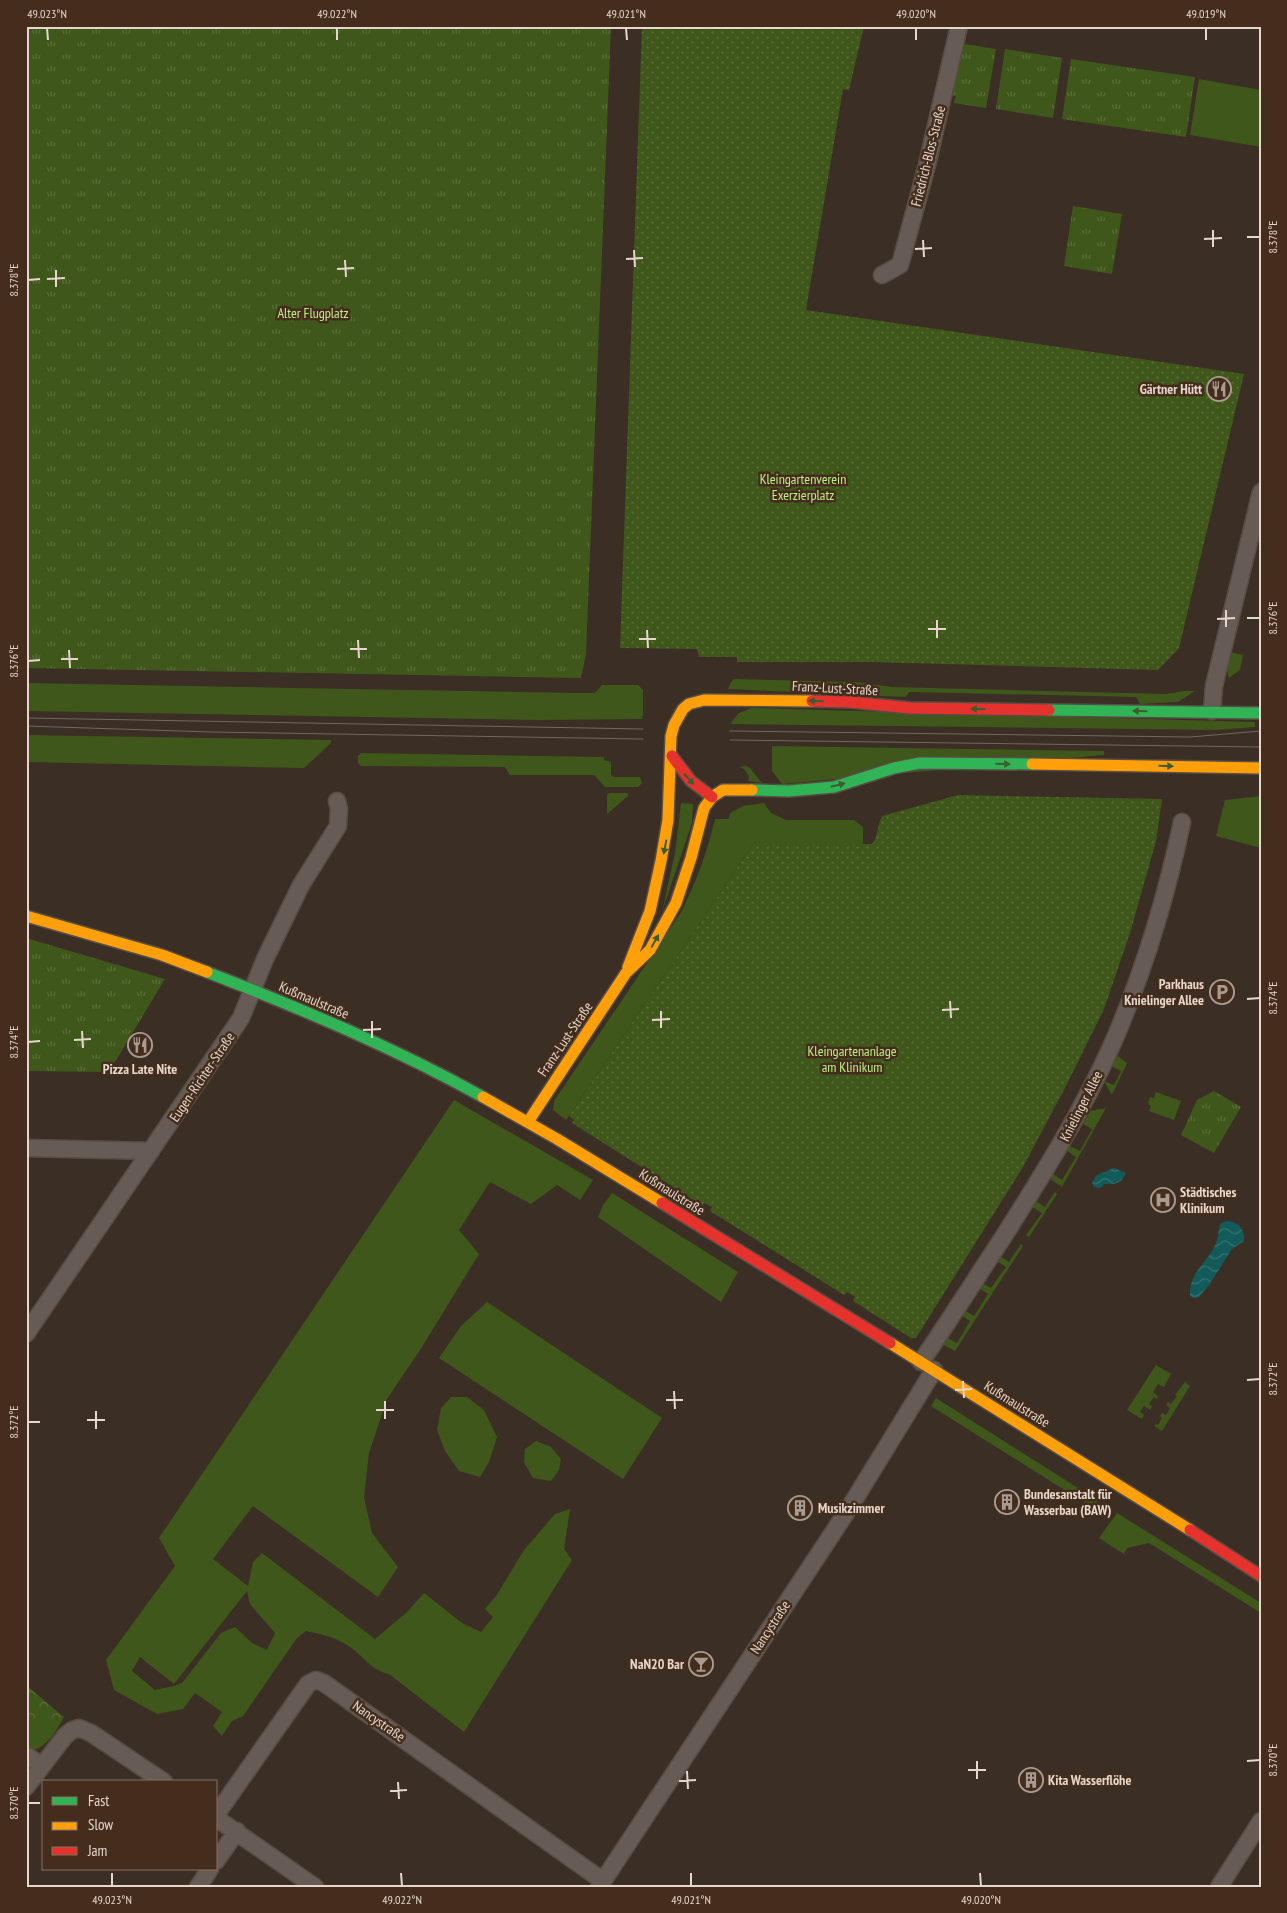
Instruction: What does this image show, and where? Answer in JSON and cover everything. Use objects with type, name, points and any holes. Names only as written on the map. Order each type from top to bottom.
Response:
[{"type":"street","name":"Friedrich-Blos-Straße","points":[[882,275],[900,266],[927,164],[959,26]]},
{"type":"street","points":[[1212,712],[1214,686],[1261,492]]},
{"type":"street","name":"Franz-Lust-Straße","points":[[528,1122],[626,973],[652,905],[665,846],[670,799],[671,736],[679,713],[695,701],[708,698],[851,702],[910,708],[1261,713]]},
{"type":"street","points":[[672,756],[691,782],[712,797],[723,790],[789,791],[834,787],[894,768],[929,763],[1261,768]]},
{"type":"street","name":"Franz-Lust-Straße","points":[[626,973],[650,950],[676,904],[691,858],[704,808],[712,797]]},
{"type":"street","name":"Eugen-Richter-Straße","points":[[26,1334],[241,1018],[265,959],[301,885],[338,826],[339,809],[337,801]]},
{"type":"street","name":"Knielinger Allee","points":[[928,1366],[1064,1141],[1112,1045],[1138,976],[1165,890],[1182,822]]},
{"type":"street","name":"Kußmaulstraße","points":[[26,916],[162,955],[253,990],[396,1051],[528,1122],[928,1366],[1261,1576]]},
{"type":"street","points":[[26,1148],[151,1151]]},
{"type":"street","name":"Nancystraße","points":[[218,1813],[308,1684],[316,1680],[332,1688],[601,1884],[848,1510],[928,1366]]},
{"type":"street","points":[[26,1787],[65,1736],[70,1731],[78,1728],[92,1733],[161,1780]]},
{"type":"street","points":[[26,1757],[42,1766]]},
{"type":"street","name":"Nancystraße","points":[[218,1817],[315,1887]]},
{"type":"street","points":[[1219,1887],[1261,1821]]},
{"type":"street","points":[[218,1858],[237,1831]]},
{"type":"street","points":[[198,1887],[209,1870]]},
{"type":"green space","name":"Alter Flugplatz","points":[[26,26],[611,26],[586,654],[581,678],[26,668]]},
{"type":"green space","name":"Kleingartenverein Exerzierplatz","points":[[642,26],[864,26],[849,90],[843,89],[806,310],[1244,374],[1179,648],[1158,670],[873,662],[737,662],[737,657],[699,657],[697,649],[620,648]]},
{"type":"green space","points":[[964,44],[996,49],[986,108],[954,103],[956,96],[952,95]]},
{"type":"green space","points":[[1005,49],[1062,58],[1053,118],[996,109]]},
{"type":"green space","points":[[1071,59],[1195,77],[1186,137],[1062,119]]},
{"type":"green space","points":[[1199,79],[1261,90],[1261,147],[1190,135]]},
{"type":"green space","points":[[1073,206],[1122,214],[1112,274],[1064,266]]},
{"type":"green space","points":[[1230,652],[1243,655],[1240,670],[1229,678],[1226,667]]},
{"type":"green space","points":[[734,679],[856,682],[892,687],[1166,694],[1195,691],[1178,702],[1140,704],[1136,697],[910,692],[905,697],[728,689]]},
{"type":"green space","points":[[26,683],[576,693],[595,693],[602,685],[638,685],[643,690],[643,715],[642,719],[538,720],[26,711]]},
{"type":"green space","points":[[752,708],[1255,722],[1255,727],[1218,730],[730,724],[739,713]]},
{"type":"green space","points":[[26,735],[331,740],[331,743],[304,768],[26,762]]},
{"type":"green space","points":[[772,746],[1104,751],[1104,755],[782,784],[772,771]]},
{"type":"green space","points":[[361,753],[604,757],[604,760],[611,762],[611,775],[614,777],[640,777],[642,783],[638,787],[605,787],[594,775],[510,775],[505,767],[361,766],[358,763],[358,756]]},
{"type":"green space","points":[[746,766],[750,768],[762,783],[748,781],[749,776],[744,769],[739,767]]},
{"type":"green space","points":[[609,793],[628,793],[628,796],[607,814],[607,795]]},
{"type":"green space","name":"Kleingartenanlage am Klinikum","points":[[958,795],[1162,799],[1156,841],[1130,933],[1104,1009],[1023,1167],[916,1338],[911,1338],[853,1301],[855,1297],[847,1292],[844,1295],[710,1211],[712,1207],[704,1203],[703,1206],[572,1123],[574,1120],[569,1116],[753,844],[872,844],[882,816]]},
{"type":"green space","points":[[1261,796],[1261,848],[1216,836],[1225,800]]},
{"type":"green space","points":[[681,803],[693,804],[692,823],[662,912],[675,853]]},
{"type":"green space","points":[[764,803],[771,813],[786,820],[854,820],[863,827],[863,844],[753,844],[566,1120],[553,1110],[554,1101],[680,914],[700,868],[715,819],[729,819],[730,813],[743,806]]},
{"type":"green space","points":[[26,938],[165,979],[109,1072],[26,1071]]},
{"type":"green space","points":[[1118,1056],[1127,1063],[1112,1095],[1104,1081],[1114,1085],[1121,1071],[1111,1066]]},
{"type":"green space","points":[[1214,1091],[1241,1107],[1214,1153],[1181,1135],[1197,1100]]},
{"type":"green space","points":[[1156,1092],[1181,1101],[1174,1120],[1149,1111],[1151,1106],[1148,1104],[1150,1097],[1154,1098]]},
{"type":"green space","points":[[454,1100],[593,1180],[580,1200],[557,1185],[531,1204],[490,1182],[459,1230],[479,1254],[422,1347],[387,1399],[369,1453],[364,1497],[372,1533],[398,1567],[378,1597],[253,1506],[213,1559],[248,1586],[253,1562],[262,1553],[375,1639],[407,1612],[424,1593],[462,1623],[481,1632],[493,1617],[485,1609],[496,1596],[524,1550],[555,1514],[570,1509],[564,1549],[572,1560],[464,1732],[389,1674],[376,1669],[347,1645],[327,1636],[306,1631],[297,1638],[243,1716],[232,1721],[222,1736],[213,1726],[222,1712],[195,1693],[183,1709],[157,1714],[114,1690],[106,1660],[175,1566],[159,1538]],"holes":[[[247,1591],[250,1604],[275,1633],[267,1650],[252,1643],[235,1627],[221,1633],[182,1683],[155,1690],[132,1671],[140,1657],[174,1684]]]},
{"type":"green space","points":[[1106,1108],[1062,1187],[1050,1179],[1053,1174],[1062,1180],[1076,1157],[1067,1151],[1070,1146],[1080,1151],[1092,1129],[1083,1124],[1090,1111]]},
{"type":"green space","points":[[1055,1192],[1057,1194],[1029,1237],[1026,1235],[1042,1213],[1032,1207],[1036,1201],[1045,1207]]},
{"type":"green space","points":[[612,1193],[738,1272],[721,1302],[598,1217],[603,1205]]},
{"type":"green space","points":[[1021,1244],[1023,1246],[955,1351],[942,1344],[946,1337],[957,1343],[970,1321],[961,1315],[964,1310],[974,1316],[988,1294],[979,1288],[982,1283],[991,1288],[1006,1267],[997,1261],[1000,1256],[1009,1262]]},
{"type":"green space","points":[[487,1302],[662,1418],[623,1479],[439,1358],[461,1326]]},
{"type":"green space","points":[[1156,1365],[1171,1374],[1164,1387],[1158,1384],[1153,1392],[1158,1396],[1157,1399],[1154,1397],[1149,1404],[1152,1406],[1150,1410],[1144,1406],[1140,1412],[1144,1415],[1142,1419],[1127,1410]]},
{"type":"green space","points":[[1185,1382],[1190,1386],[1162,1431],[1154,1426],[1158,1425],[1162,1418],[1160,1416],[1162,1413],[1166,1415],[1170,1408],[1166,1405],[1168,1402],[1171,1404]]},
{"type":"green space","points":[[451,1397],[467,1397],[484,1410],[497,1437],[489,1462],[480,1477],[459,1471],[445,1451],[437,1430],[441,1408]]},
{"type":"green space","points":[[936,1398],[1097,1500],[1098,1511],[931,1406]]},
{"type":"green space","points":[[536,1441],[551,1447],[561,1459],[559,1470],[551,1481],[533,1478],[524,1462],[525,1449]]},
{"type":"green space","points":[[1117,1513],[1261,1603],[1261,1613],[1149,1543],[1127,1548],[1124,1554],[1099,1538]]},
{"type":"green space","points":[[26,1685],[64,1717],[60,1724],[30,1724],[26,1742]]},
{"type":"green space","points":[[29,1724],[60,1724],[46,1743],[37,1749],[26,1752]]},
{"type":"water","points":[[1114,1168],[1126,1173],[1120,1181],[1105,1184],[1100,1188],[1094,1187],[1092,1182],[1097,1175]]},
{"type":"water","points":[[1226,1221],[1234,1222],[1240,1226],[1244,1241],[1232,1249],[1199,1297],[1193,1298],[1190,1295],[1193,1279],[1214,1247],[1218,1238],[1220,1224]]},
{"type":"tram line","points":[[26,718],[643,729]]},
{"type":"tram line","points":[[26,726],[211,732],[643,739]]},
{"type":"tram line","points":[[730,731],[1190,737],[1261,731]]},
{"type":"tram line","points":[[730,740],[1261,747]]},
{"type":"traffic: fast","points":[[1049,710],[1261,713]]},
{"type":"traffic: fast","points":[[752,790],[789,791],[834,787],[894,768],[920,763],[1032,764]]},
{"type":"traffic: fast","points":[[207,972],[348,1030],[416,1062],[483,1097]]},
{"type":"traffic: slow","points":[[628,967],[650,911],[661,861],[668,820],[671,736],[674,725],[683,709],[689,704],[704,700],[812,701]]},
{"type":"traffic: slow","points":[[1032,764],[1261,768]]},
{"type":"traffic: slow","points":[[528,1122],[626,973],[650,950],[676,903],[691,858],[704,808],[712,797],[723,790],[752,790]]},
{"type":"traffic: slow","points":[[26,916],[162,955],[207,972]]},
{"type":"traffic: slow","points":[[483,1097],[557,1139],[662,1203]]},
{"type":"traffic: slow","points":[[890,1343],[1190,1530]]},
{"type":"traffic: jam","points":[[812,701],[851,702],[910,708],[1049,710]]},
{"type":"traffic: jam","points":[[672,756],[691,781],[712,797]]},
{"type":"traffic: jam","points":[[662,1203],[890,1343]]},
{"type":"traffic: jam","points":[[1190,1530],[1261,1576]]},
{"type":"place","name":"Gärtner Hütt","points":[[1219,389]]},
{"type":"place","name":"Parkhaus Knielinger Allee","points":[[1222,992]]},
{"type":"place","name":"Pizza Late Nite","points":[[140,1045]]},
{"type":"place","name":"Städtisches Klinikum","points":[[1163,1200]]},
{"type":"place","name":"Bundesanstalt für Wasserbau (BAW)","points":[[1007,1502]]},
{"type":"place","name":"Musikzimmer","points":[[800,1508]]},
{"type":"place","name":"NaN20 Bar","points":[[701,1664]]},
{"type":"place","name":"Kita Wasserflöhe","points":[[1031,1780]]}]
